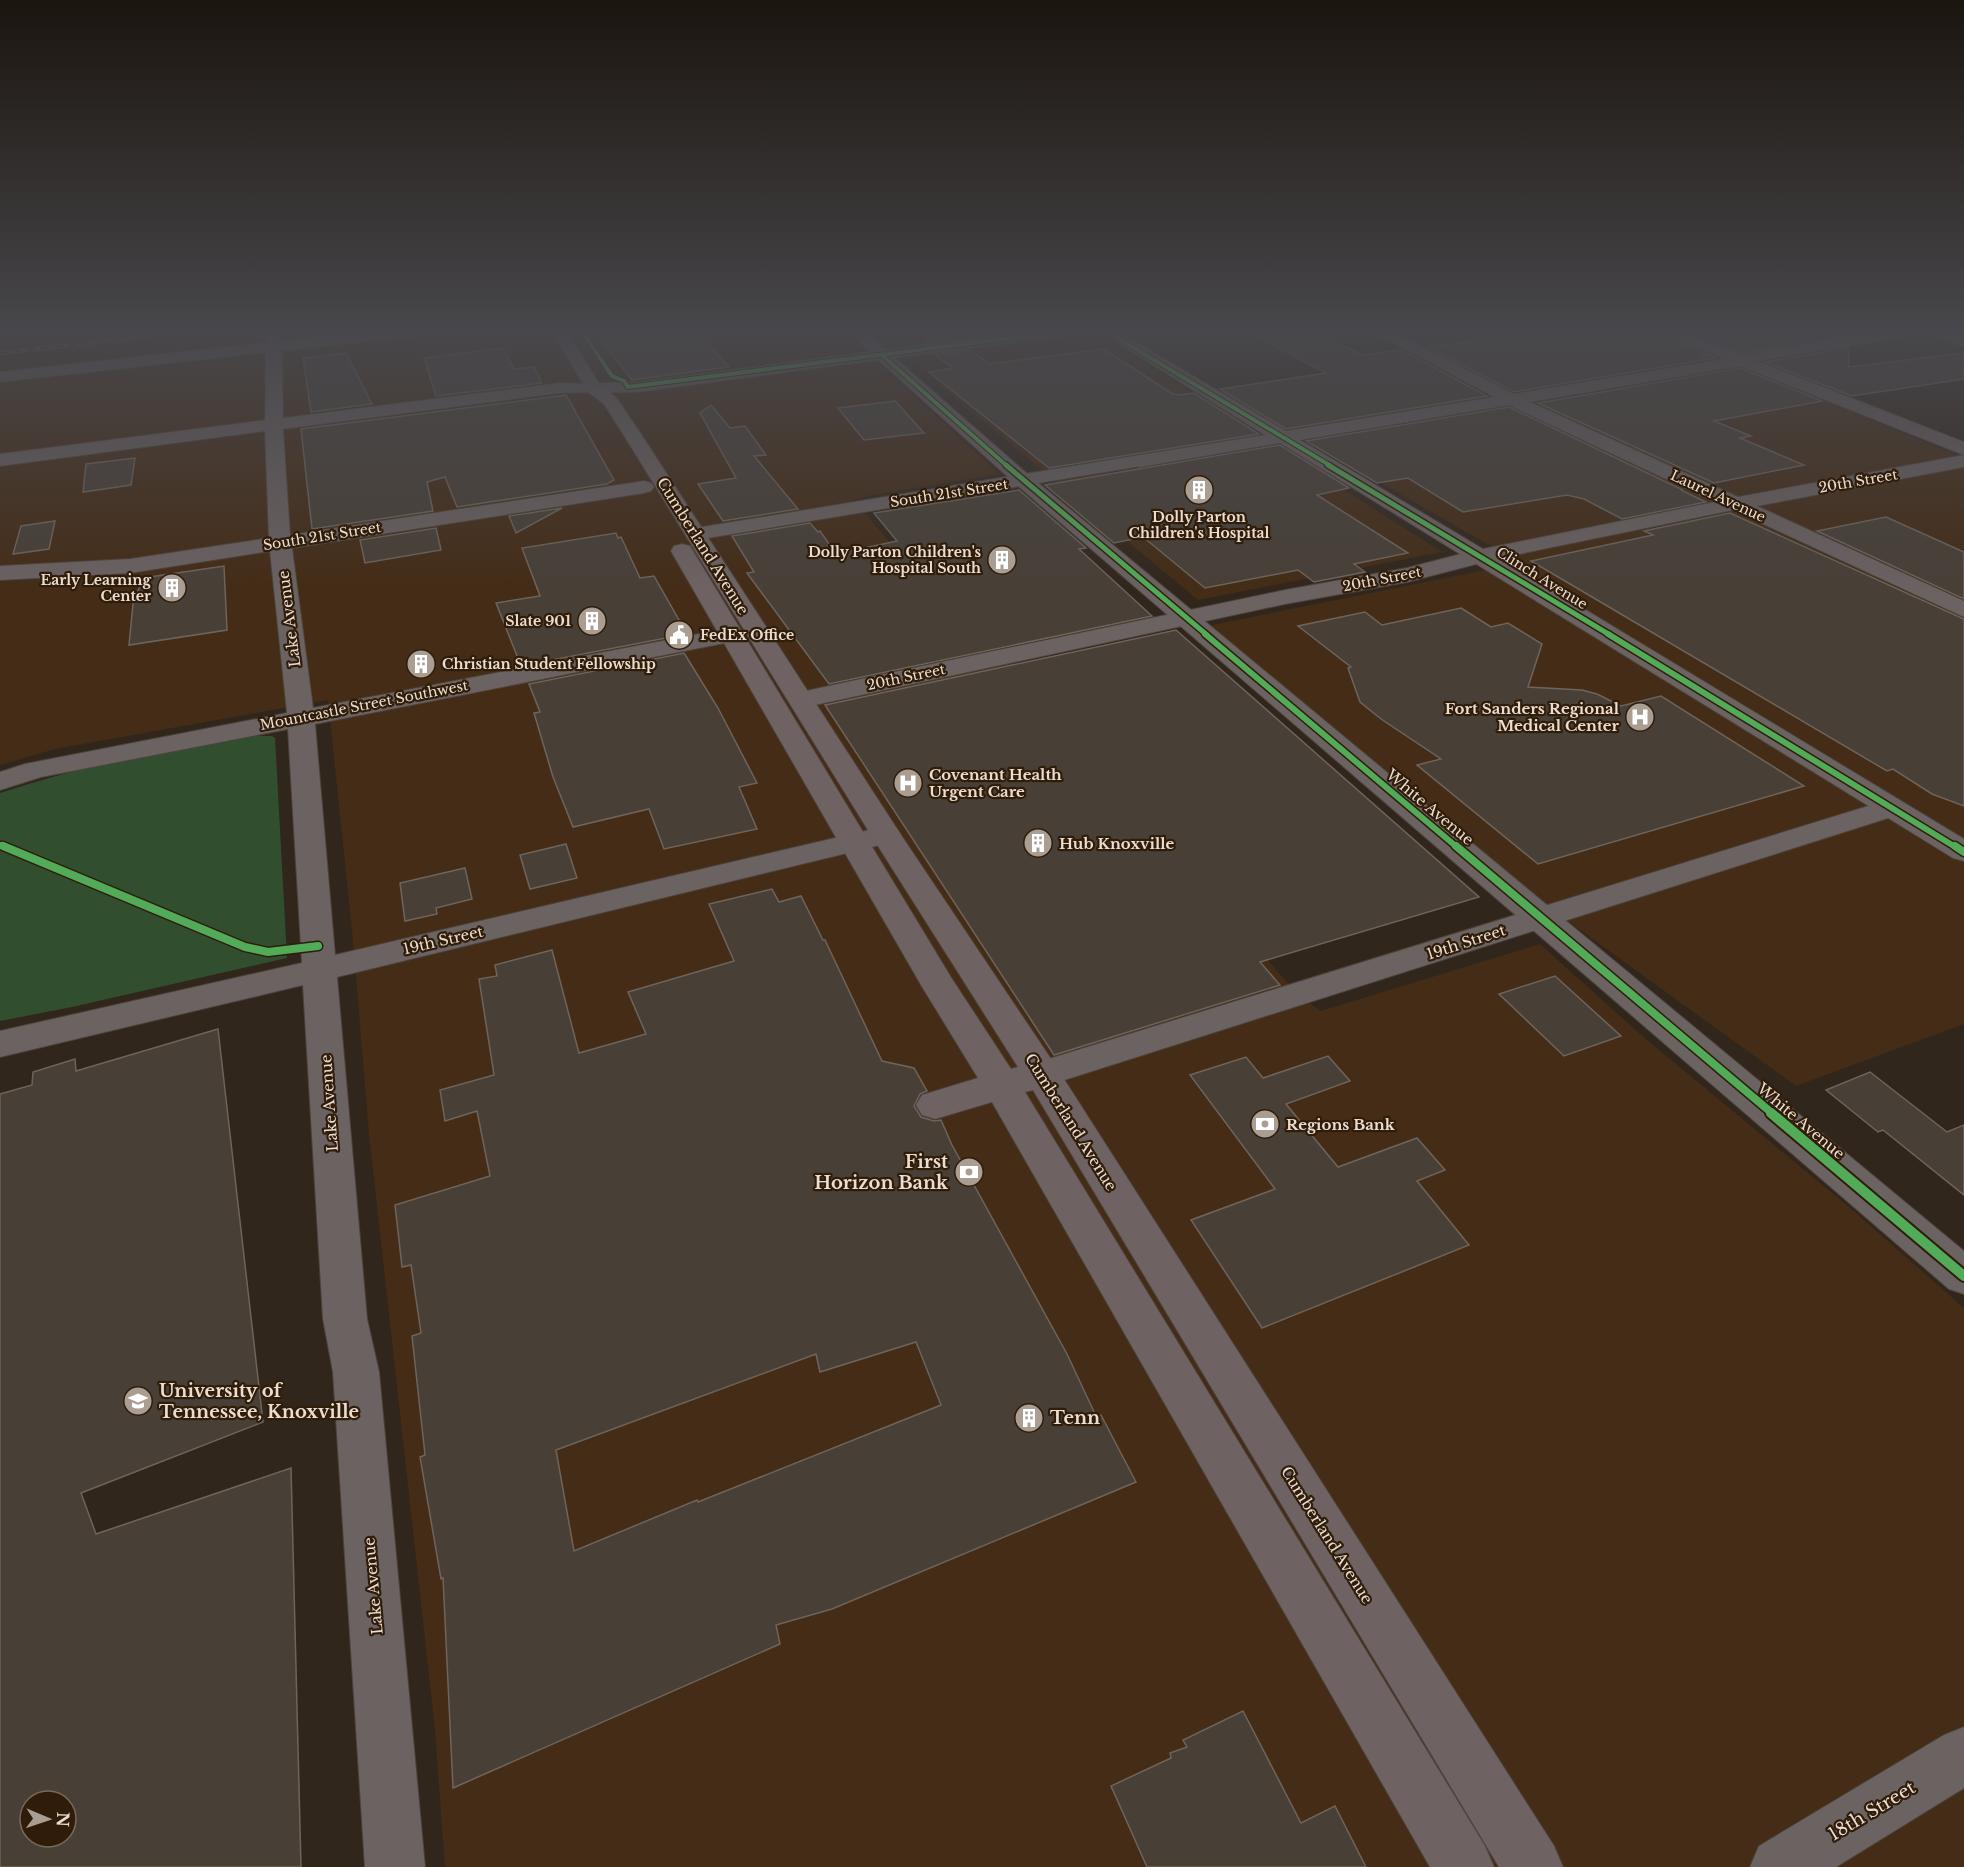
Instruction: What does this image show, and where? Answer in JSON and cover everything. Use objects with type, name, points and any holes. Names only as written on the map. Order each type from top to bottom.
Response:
[{"type":"main road","name":"Cumberland Avenue","points":[[601,417],[644,488],[684,536],[730,635],[787,702]]},
{"type":"main road","name":"Cumberland Avenue","points":[[619,417],[684,536],[870,839],[1042,1074],[1533,1867]]},
{"type":"main road","name":"Cumberland Avenue","points":[[870,839],[938,985],[1002,1086],[1464,1867]]},
{"type":"main road","points":[[935,1105],[1042,1074]]},
{"type":"street","name":"Lake Avenue","points":[[274,417],[280,542],[301,716],[345,1319],[349,1347],[357,1372],[395,1867]]},
{"type":"street","points":[[0,460],[328,417]]},
{"type":"street","name":"White Avenue","points":[[951,417],[1024,482],[1964,1276]]},
{"type":"street","name":"Clinch Avenue","points":[[1246,417],[1479,556],[1964,852]]},
{"type":"street","name":"South 21st Street","points":[[684,536],[1024,482],[1400,417]]},
{"type":"street","name":"Laurel Avenue","points":[[1549,417],[1964,610]]},
{"type":"street","points":[[1884,417],[1964,449]]},
{"type":"street","name":"20th Street","points":[[787,702],[1408,574],[1460,563],[1479,556],[1734,504],[1964,461]]},
{"type":"street","name":"South 21st Street","points":[[0,573],[130,566],[644,488]]},
{"type":"street","name":"Mountcastle Street Southwest","points":[[0,781],[34,770],[301,716],[730,635]]},
{"type":"street","name":"19th Street","points":[[1042,1074],[1891,808]]},
{"type":"street","name":"19th Street","points":[[0,1044],[870,839]]},
{"type":"street","name":"18th Street","points":[[1780,1867],[1964,1755]]},
{"type":"shaded area","points":[[0,417],[937,417],[1000,474],[853,500],[982,647],[995,644],[1298,995],[1321,1011],[1540,944],[1641,1035],[1849,1207],[1964,1308],[1964,1867],[445,1867],[435,1730],[369,1134],[353,940],[328,700],[55,749],[0,765]]},
{"type":"shaded area","name":"Dolly Parton Children's Hospital","points":[[978,417],[1230,417],[1442,552],[1198,600]]},
{"type":"shaded area","name":"Fort Sanders Regional Medical Center","points":[[1450,417],[1863,417],[1964,458],[1964,1024],[1796,1086],[1522,888],[1207,626],[1520,563],[1308,441]]},
{"type":"green space","points":[[252,736],[275,738],[287,958],[0,1021],[0,793],[124,758],[188,745]]},
{"type":"building","points":[[394,417],[578,417],[614,480],[607,484],[457,507],[445,477],[427,482],[433,511],[312,529],[301,429]]},
{"type":"building","points":[[702,417],[721,417],[730,428],[745,426],[766,455],[754,456],[798,509],[723,521],[698,484],[736,478]]},
{"type":"building","points":[[845,417],[910,417],[924,433],[864,440]]},
{"type":"building","points":[[985,417],[1232,417],[1259,434],[1049,468]]},
{"type":"building","points":[[1266,417],[1358,417],[1286,429]]},
{"type":"building","points":[[1449,417],[1530,417],[1706,502],[1622,519],[1584,499],[1567,495],[1463,512],[1408,478],[1377,483],[1306,441]]},
{"type":"building","points":[[1569,417],[1735,417],[1714,421],[1751,436],[1740,438],[1804,465],[1714,483]]},
{"type":"building","name":"Dolly Parton Children's Hospital","points":[[1280,445],[1349,488],[1317,495],[1408,553],[1354,564],[1365,572],[1314,582],[1298,570],[1205,588],[1143,537],[1114,543],[1045,485]]},
{"type":"building","points":[[135,458],[131,485],[83,492],[86,464]]},
{"type":"building","points":[[1019,490],[1086,548],[1079,549],[1152,616],[829,684],[747,573],[754,572],[732,536],[810,523],[818,532],[820,531],[836,554],[897,541],[874,513]]},
{"type":"building","points":[[562,508],[516,533],[509,516]]},
{"type":"building","points":[[1730,513],[1964,619],[1964,806],[1932,794],[1893,769],[1887,771],[1531,561],[1653,535],[1644,531]]},
{"type":"building","points":[[1886,517],[1964,552],[1964,599],[1817,531]]},
{"type":"building","points":[[55,521],[49,549],[13,554],[21,526]]},
{"type":"building","points":[[436,528],[441,550],[365,563],[360,540]]},
{"type":"building","name":"Slate 901","points":[[616,533],[618,538],[621,537],[640,578],[654,576],[687,634],[521,666],[496,603],[540,596],[522,548]]},
{"type":"building","points":[[224,566],[227,630],[129,645],[133,604],[143,578]]},
{"type":"building","points":[[1461,608],[1491,627],[1508,623],[1542,644],[1528,687],[1582,690],[1597,694],[1621,706],[1661,696],[1804,786],[1538,864],[1417,765],[1441,759],[1381,719],[1360,702],[1348,668],[1351,667],[1298,626],[1365,612],[1382,625]]},
{"type":"building","points":[[1176,630],[1479,897],[1260,962],[1280,985],[1054,1055],[825,705]]},
{"type":"building","points":[[684,653],[718,708],[757,783],[739,787],[757,829],[664,849],[649,809],[573,827],[553,777],[534,713],[540,712],[529,684]]},
{"type":"building","points":[[566,844],[577,878],[530,889],[520,855]]},
{"type":"building","points":[[465,868],[472,899],[436,908],[437,914],[405,921],[400,883]]},
{"type":"building","name":"Tenn","points":[[772,889],[779,902],[801,896],[825,940],[882,1061],[914,1068],[927,1091],[920,1094],[914,1106],[921,1117],[934,1121],[941,1120],[952,1145],[1067,1354],[1096,1416],[1101,1415],[1136,1482],[832,1609],[776,1625],[780,1644],[453,1788],[443,1578],[441,1579],[420,1457],[425,1455],[412,1336],[421,1333],[411,1265],[402,1267],[395,1205],[490,1176],[477,1111],[445,1121],[440,1090],[494,1075],[479,979],[497,976],[495,965],[552,950],[579,1053],[646,1034],[628,992],[734,961],[709,904]],"holes":[[[916,1342],[941,1405],[698,1502],[697,1500],[574,1551],[556,1450],[816,1354],[820,1372]]]},
{"type":"building","points":[[1555,976],[1621,1036],[1564,1056],[1499,994]]},
{"type":"building","name":"University of Tennessee, Knoxville","points":[[218,1029],[263,1422],[81,1493],[96,1534],[291,1468],[301,1867],[0,1867],[0,1094],[32,1085],[33,1072],[75,1059],[76,1071]]},
{"type":"building","points":[[1328,1056],[1350,1081],[1286,1104],[1338,1167],[1417,1138],[1445,1170],[1417,1181],[1469,1245],[1262,1328],[1191,1220],[1275,1189],[1190,1075],[1246,1057],[1263,1078]]},
{"type":"building","points":[[1870,1072],[1947,1132],[1964,1125],[1964,1195],[1883,1130],[1878,1132],[1826,1090]]},
{"type":"building","points":[[1243,1711],[1301,1823],[1335,1806],[1366,1867],[1147,1867],[1111,1786],[1171,1758],[1170,1753],[1187,1747],[1183,1740]]},
{"type":"cycle path","points":[[952,417],[1024,481],[1964,1276]]},
{"type":"cycle path","points":[[1249,417],[1964,852]]},
{"type":"cycle path","points":[[0,845],[245,947],[268,952],[318,946]]},
{"type":"place","name":"Dolly Parton Children's Hospital","points":[[1199,490]]},
{"type":"place","name":"Dolly Parton Children's Hospital South","points":[[1002,560]]},
{"type":"place","name":"Early Learning Center","points":[[172,588]]},
{"type":"place","name":"Slate 901","points":[[592,621]]},
{"type":"place","name":"FedEx Office","points":[[679,635]]},
{"type":"place","name":"Christian Student Fellowship","points":[[421,664]]},
{"type":"place","name":"Fort Sanders Regional Medical Center","points":[[1640,717]]},
{"type":"place","name":"Covenant Health Urgent Care","points":[[908,783]]},
{"type":"place","name":"Hub Knoxville","points":[[1038,843]]},
{"type":"place","name":"Regions Bank","points":[[1265,1124]]},
{"type":"place","name":"First Horizon Bank","points":[[969,1172]]},
{"type":"place","name":"University of Tennessee, Knoxville","points":[[138,1401]]},
{"type":"place","name":"Tenn","points":[[1029,1418]]}]
